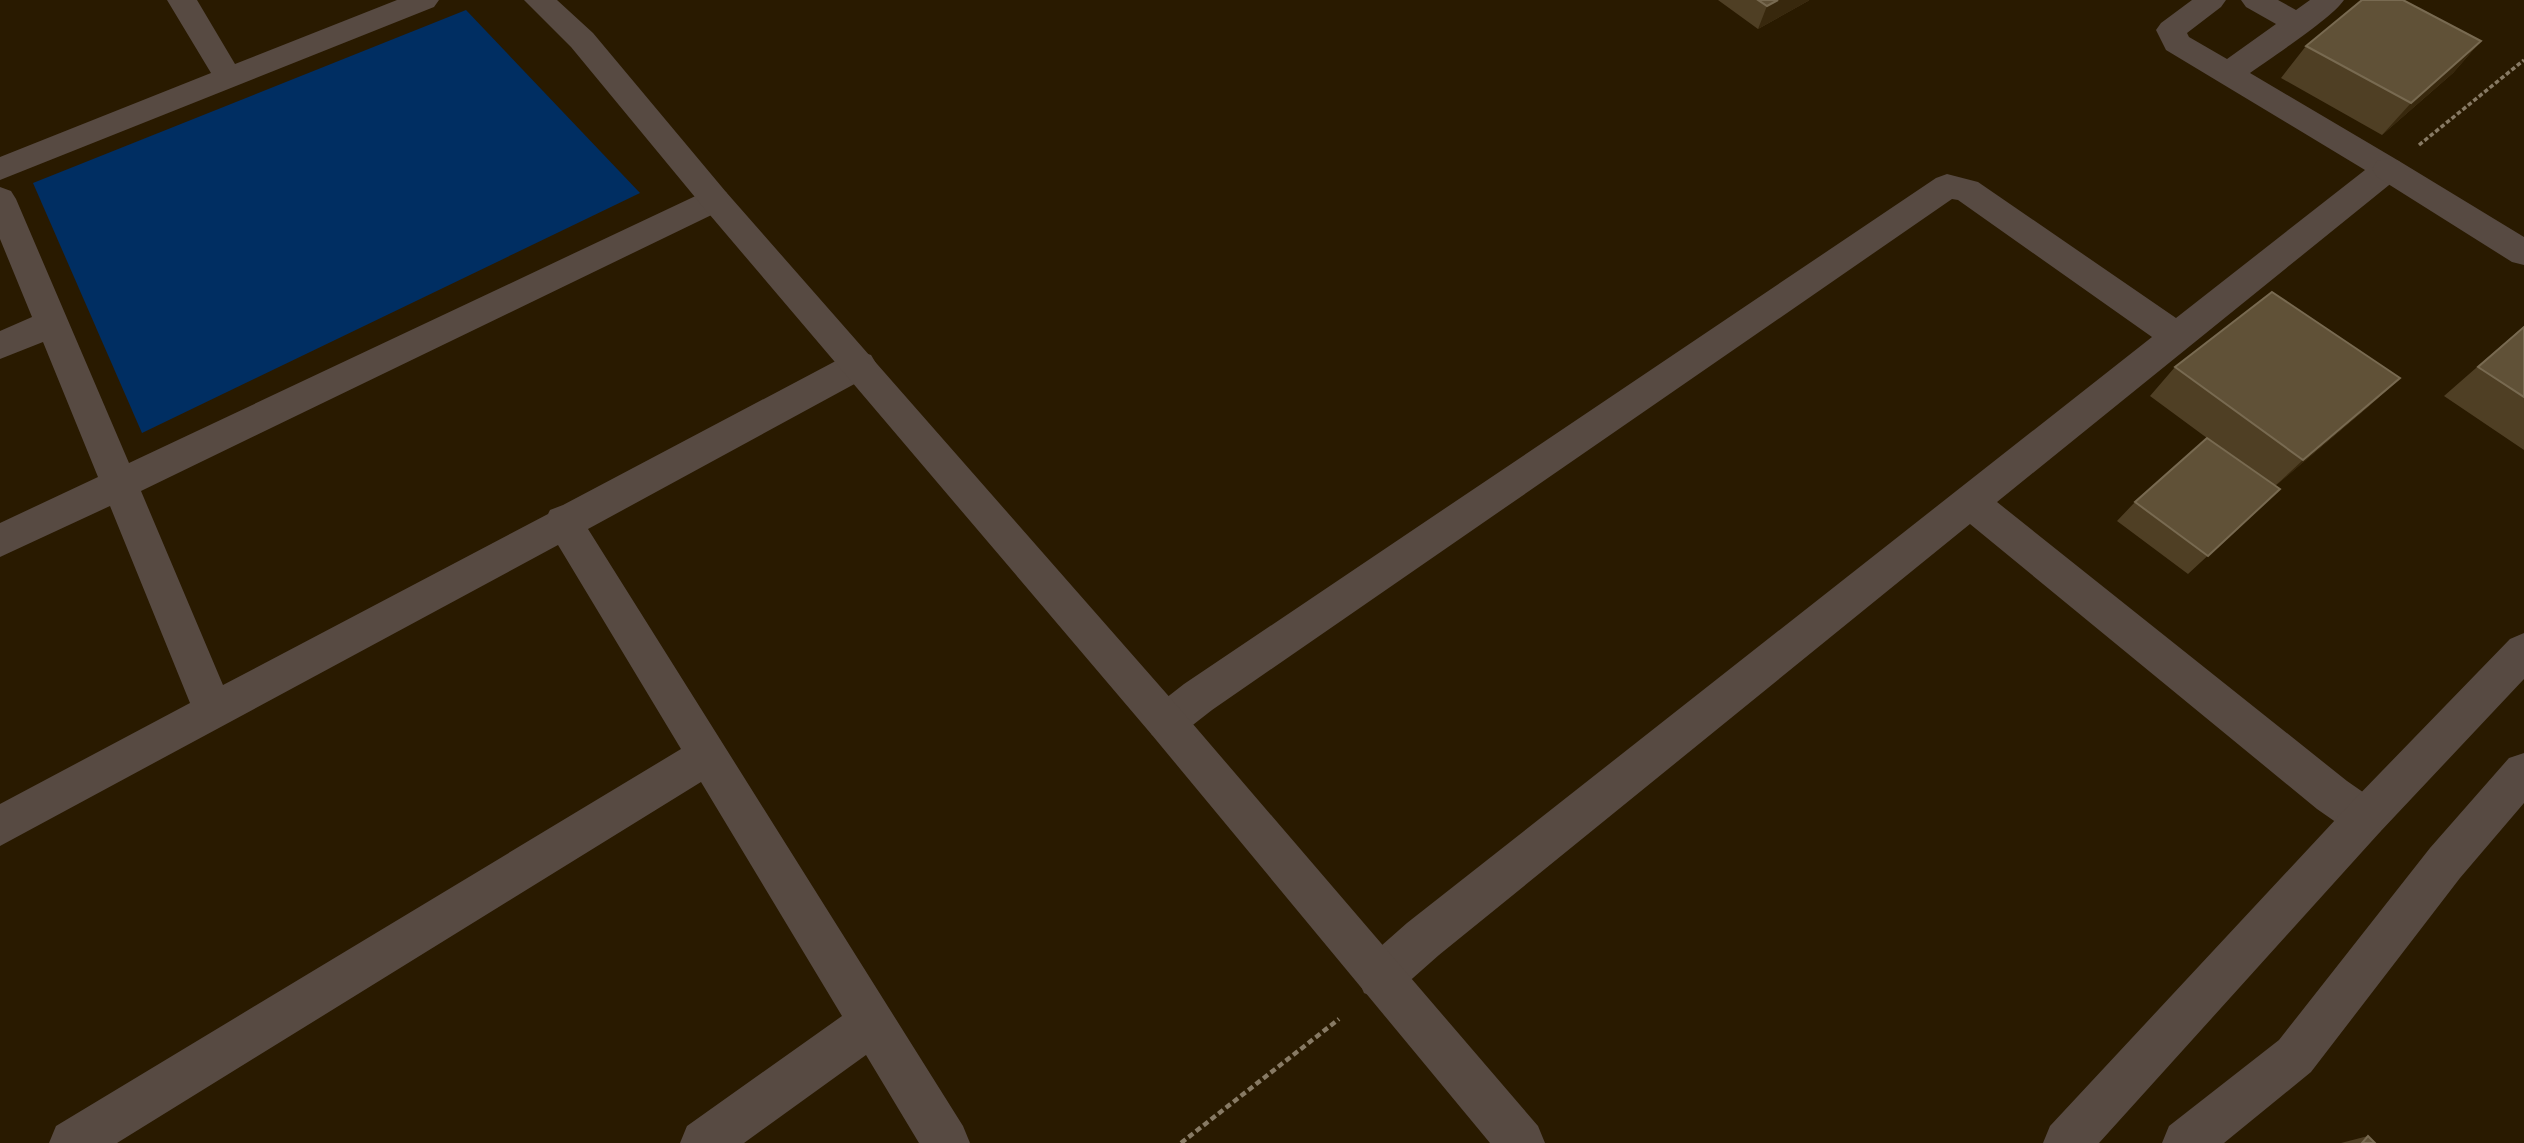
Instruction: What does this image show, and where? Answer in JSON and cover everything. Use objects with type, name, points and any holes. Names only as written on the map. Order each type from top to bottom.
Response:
[{"type":"street","points":[[182,0],[229,78]]},
{"type":"street","points":[[0,169],[424,0]]},
{"type":"street","points":[[539,0],[582,40],[715,200],[1166,722],[1521,1143]]},
{"type":"street","points":[[2211,0],[2171,30],[2177,43],[2228,74],[2399,161],[2524,253]]},
{"type":"street","points":[[2256,0],[2298,23]]},
{"type":"street","points":[[2228,74],[2329,0]]},
{"type":"street","points":[[1380,977],[1423,939],[2399,161]]},
{"type":"street","points":[[1166,722],[1210,689],[1947,186],[1967,190],[2176,337]]},
{"type":"street","points":[[0,199],[214,711]]},
{"type":"street","points":[[0,541],[715,200]]},
{"type":"street","points":[[0,346],[53,323]]},
{"type":"street","points":[[0,826],[563,521],[859,365]]},
{"type":"street","points":[[1970,502],[2332,795],[2365,818]]},
{"type":"street","points":[[563,521],[946,1143]]},
{"type":"street","points":[[2067,1143],[2365,818],[2524,651]]},
{"type":"street","points":[[73,1143],[708,755]]},
{"type":"street","points":[[2186,1143],[2295,1056],[2445,863],[2524,772]]},
{"type":"street","points":[[704,1143],[872,1023]]},
{"type":"path","points":[[2399,161],[2524,60]]},
{"type":"path","points":[[1181,1143],[1339,1018]]},
{"type":"water","points":[[466,10],[640,193],[142,433],[33,183]]},
{"type":"building","points":[[1758,0],[1778,0],[1767,6]]},
{"type":"building","points":[[2362,0],[2403,0],[2481,41],[2411,103],[2306,46]]},
{"type":"building","points":[[2272,292],[2400,378],[2303,460],[2175,367]]},
{"type":"building","points":[[2524,327],[2524,397],[2478,367]]},
{"type":"building","points":[[2207,438],[2280,489],[2208,556],[2135,502]]},
{"type":"building","points":[[2368,1136],[2375,1143],[2362,1143]]}]
